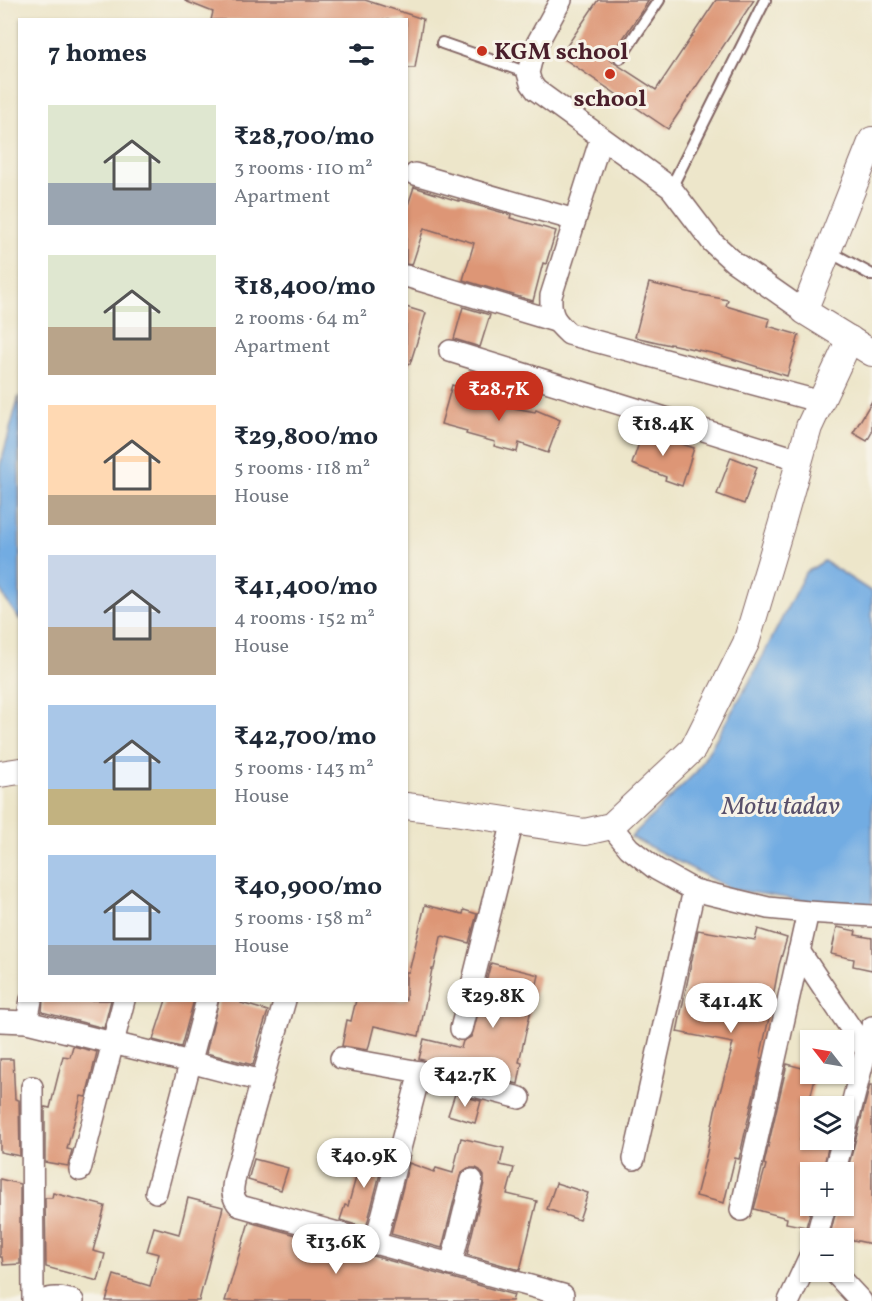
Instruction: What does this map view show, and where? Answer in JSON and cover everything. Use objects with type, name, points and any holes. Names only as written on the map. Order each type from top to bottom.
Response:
[{"type":"street","points":[[561,0],[534,49],[528,73],[536,90],[671,188],[712,242],[734,262],[804,311],[872,353]]},
{"type":"street","points":[[555,321],[550,308],[551,296],[601,138]]},
{"type":"street","points":[[804,311],[872,140]]},
{"type":"street","points":[[415,174],[575,220]]},
{"type":"street","points":[[408,277],[555,321],[569,334],[821,402]]},
{"type":"street","points":[[408,806],[585,832],[611,826],[693,749],[746,643],[809,428],[850,339]]},
{"type":"street","points":[[450,351],[800,460]]},
{"type":"street","points":[[0,774],[18,771]]},
{"type":"street","points":[[461,1029],[513,821]]},
{"type":"street","points":[[611,826],[629,848],[656,869],[694,890],[768,908],[872,916]]},
{"type":"street","points":[[634,1159],[694,890]]},
{"type":"street","points":[[741,1210],[808,912]]},
{"type":"street","points":[[799,951],[867,1051]]},
{"type":"street","points":[[27,1022],[31,1002]]},
{"type":"street","points":[[80,1170],[124,1002]]},
{"type":"street","points":[[156,1192],[206,1002]]},
{"type":"street","points":[[284,1002],[236,1172],[232,1192],[234,1200],[240,1206],[563,1295]]},
{"type":"street","points":[[0,1021],[27,1022],[262,1082]]},
{"type":"street","points":[[854,1113],[865,1087],[867,1051],[872,1027]]},
{"type":"street","points":[[341,1058],[420,1072],[520,1098]]},
{"type":"street","points":[[375,1244],[420,1072]]},
{"type":"street","points":[[32,1087],[33,1301]]},
{"type":"street","points":[[451,1264],[471,1180]]},
{"type":"street","points":[[789,1301],[800,1277]]},
{"type":"street","points":[[843,1282],[861,1301]]},
{"type":"street","points":[[42,1301],[49,1298],[60,1298],[73,1301]]},
{"type":"lane","points":[[620,58],[659,0]]},
{"type":"lane","points":[[671,188],[765,0]]},
{"type":"lane","points":[[442,43],[528,73]]},
{"type":"lane","points":[[828,251],[872,275]]},
{"type":"water","points":[[18,400],[18,618],[0,587],[0,466]]},
{"type":"water","name":"Motu tadav","points":[[824,561],[872,592],[872,912],[731,889],[631,837],[697,771],[750,681],[805,573]]},
{"type":"building","points":[[365,0],[423,19],[415,68],[408,68],[408,18],[212,18],[213,12],[185,1]]},
{"type":"building","name":"school","points":[[598,0],[649,0],[609,59],[656,90],[716,0],[754,0],[668,129],[560,56]]},
{"type":"building","points":[[414,187],[511,215],[510,218],[556,231],[546,264],[543,263],[533,301],[463,280],[474,243],[424,228],[412,265],[408,264],[408,205]]},
{"type":"building","points":[[649,283],[728,300],[726,306],[770,319],[768,326],[799,335],[787,376],[716,354],[635,337]]},
{"type":"building","points":[[463,307],[490,315],[480,347],[454,339]]},
{"type":"building","points":[[408,308],[426,313],[410,364],[408,364]]},
{"type":"building","points":[[452,385],[475,392],[473,397],[504,406],[535,412],[536,410],[560,420],[548,453],[519,443],[517,452],[494,446],[495,442],[441,424]]},
{"type":"building","points":[[872,401],[872,432],[867,441],[853,433]]},
{"type":"building","points":[[643,431],[694,448],[682,486],[632,464]]},
{"type":"building","points":[[731,457],[757,467],[744,504],[717,494]]},
{"type":"building","points":[[425,905],[463,914],[464,910],[477,914],[469,943],[441,937],[434,969],[432,969],[419,1036],[374,1026],[368,1050],[342,1046],[347,1020],[351,1021],[356,1002],[408,1002],[409,972]]},
{"type":"building","points":[[837,927],[856,931],[855,935],[872,938],[872,970],[853,966],[854,959],[831,954]]},
{"type":"building","points":[[758,929],[787,938],[779,965],[760,1058],[762,1058],[739,1159],[735,1158],[724,1203],[696,1196],[733,1043],[677,1032],[698,930],[755,940]]},
{"type":"building","points":[[491,963],[539,975],[519,1062],[522,1063],[518,1084],[419,1059],[424,1039],[461,1048],[463,1041],[471,1037]]},
{"type":"building","points":[[43,1002],[110,1002],[104,1028],[42,1012]]},
{"type":"building","points":[[165,1002],[193,1002],[181,1047],[153,1040]]},
{"type":"building","points":[[219,1002],[241,1002],[268,1011],[253,1065],[206,1053]]},
{"type":"building","points":[[73,1046],[97,1052],[86,1097],[81,1096],[67,1149],[72,1150],[68,1166],[45,1162],[45,1107],[50,1108],[63,1056],[70,1057]]},
{"type":"building","points":[[0,1059],[13,1059],[15,1099],[19,1100],[20,1156],[0,1152]]},
{"type":"building","points":[[787,1064],[800,1067],[800,1084],[814,1084],[811,1096],[800,1096],[800,1150],[828,1150],[825,1162],[800,1162],[800,1216],[809,1216],[806,1227],[786,1223],[787,1218],[754,1209],[766,1165],[764,1164]]},
{"type":"building","points":[[870,1085],[872,1085],[872,1244],[854,1240],[854,1228],[832,1228],[835,1216],[854,1216],[854,1162],[850,1162]]},
{"type":"building","points":[[455,1094],[481,1101],[475,1123],[448,1115]]},
{"type":"building","points":[[461,1138],[504,1148],[500,1165],[514,1168],[507,1194],[537,1201],[520,1270],[467,1255],[484,1183],[484,1176],[476,1168],[468,1168],[460,1176],[442,1248],[391,1234],[409,1163],[434,1172],[436,1168],[453,1173]]},
{"type":"building","points":[[364,1149],[385,1154],[366,1228],[340,1220],[345,1205],[348,1206]]},
{"type":"building","points":[[254,1159],[288,1168],[281,1190],[248,1180]]},
{"type":"building","points":[[0,1179],[20,1184],[20,1264],[3,1265],[2,1257],[0,1257]]},
{"type":"building","points":[[556,1183],[588,1193],[579,1220],[547,1209]]},
{"type":"building","points":[[53,1193],[105,1206],[93,1251],[105,1254],[98,1281],[46,1267],[45,1198],[52,1198]]},
{"type":"building","points":[[188,1198],[223,1207],[199,1301],[106,1301],[114,1275],[150,1286],[159,1254],[147,1251],[154,1227],[179,1234]]},
{"type":"building","points":[[249,1222],[514,1295],[512,1301],[225,1301]]},
{"type":"place","name":"KGM school","points":[[482,51]]},
{"type":"place","name":"school","points":[[610,74]]}]
